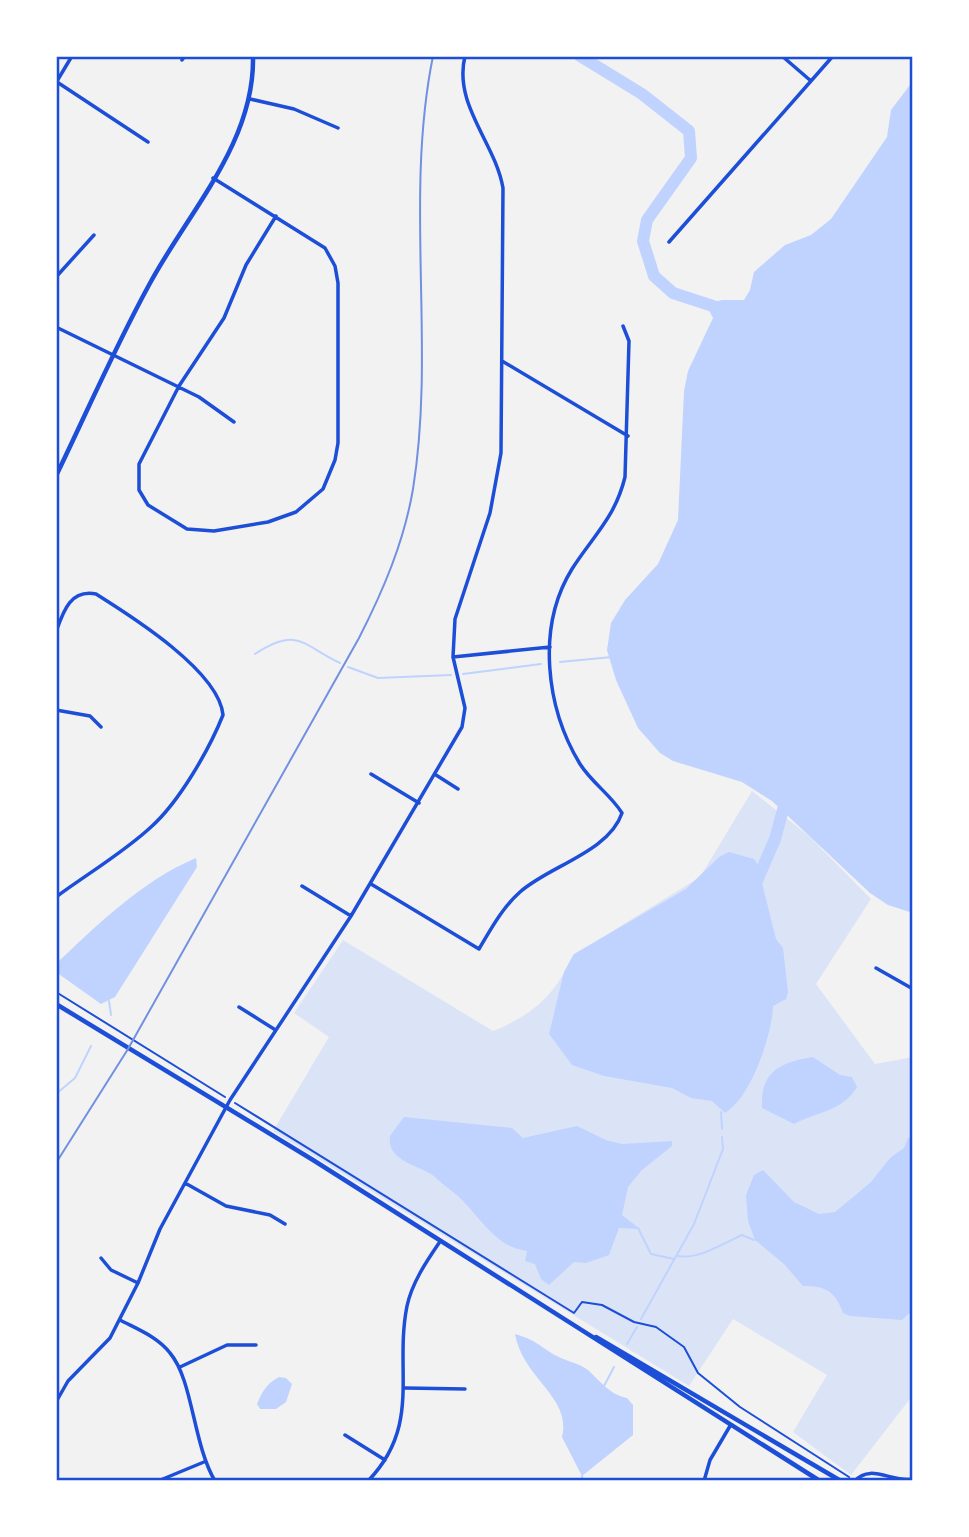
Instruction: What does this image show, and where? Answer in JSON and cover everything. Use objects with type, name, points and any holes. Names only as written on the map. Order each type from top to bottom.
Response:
[{"type":"street","points":[[72,56],[56,82],[148,142]]},
{"type":"street","points":[[56,476],[151,280],[237,136],[250,99],[253,56]]},
{"type":"street","points":[[56,1402],[68,1381],[103,1348],[120,1320],[160,1228],[230,1100],[371,884],[458,738],[465,717],[453,657],[460,598],[481,543],[497,483],[503,424],[503,188],[495,159],[466,100],[462,76],[465,56]]},
{"type":"street","points":[[782,56],[811,81]]},
{"type":"street","points":[[668,242],[833,56]]},
{"type":"street","points":[[250,99],[294,109],[338,128]]},
{"type":"street","points":[[213,178],[276,216],[318,242],[332,257],[338,283],[338,443],[335,460],[323,489],[310,503],[283,517],[200,532],[187,529],[156,511],[139,490],[139,464],[179,386],[224,318],[246,265],[276,216]]},
{"type":"street","points":[[56,277],[94,235]]},
{"type":"street","points":[[371,884],[479,950],[497,919],[521,891],[592,847],[620,821],[622,813],[581,766],[568,739],[553,685],[550,647],[556,605],[564,585],[605,526],[620,495],[628,460],[629,341],[623,326]]},
{"type":"street","points":[[56,327],[179,386],[234,422]]},
{"type":"street","points":[[502,361],[628,436]]},
{"type":"street","points":[[56,632],[66,606],[75,596],[96,594],[164,640],[215,691],[222,703],[220,722],[165,813],[150,828],[56,897]]},
{"type":"street","points":[[453,657],[550,647]]},
{"type":"street","points":[[56,710],[90,716],[101,727]]},
{"type":"street","points":[[370,774],[419,803]]},
{"type":"street","points":[[436,775],[458,789]]},
{"type":"street","points":[[302,886],[351,916]]},
{"type":"street","points":[[876,968],[913,989]]},
{"type":"street","points":[[56,1004],[313,1160],[439,1243],[841,1481]]},
{"type":"street","points":[[239,1007],[274,1029]]},
{"type":"street","points":[[184,1183],[226,1206],[270,1215],[285,1224]]},
{"type":"street","points":[[368,1481],[385,1460],[399,1432],[405,1388],[409,1298],[420,1272],[439,1243]]},
{"type":"street","points":[[100,1258],[111,1270],[138,1283]]},
{"type":"street","points":[[120,1320],[161,1342],[180,1367],[204,1462],[215,1481]]},
{"type":"street","points":[[592,1335],[730,1426],[820,1481]]},
{"type":"street","points":[[180,1367],[227,1345],[256,1345]]},
{"type":"street","points":[[405,1388],[466,1389]]},
{"type":"street","points":[[704,1481],[710,1460],[730,1426]]},
{"type":"street","points":[[345,1435],[385,1460]]},
{"type":"street","points":[[158,1481],[204,1462]]},
{"type":"street","points":[[855,1481],[863,1473],[872,1472],[899,1480],[913,1479]]},
{"type":"path","points":[[56,992],[575,1313],[582,1302],[602,1305],[634,1322],[656,1326],[684,1347],[698,1373],[740,1407],[855,1481]]},
{"type":"shaded area","points":[[752,791],[809,836],[871,899],[816,984],[875,1064],[913,1057],[913,1395],[851,1475],[793,1432],[827,1375],[733,1319],[689,1386],[273,1131],[329,1037],[294,1013],[343,940],[493,1031],[519,1018],[541,1002],[558,982],[572,956],[700,877]]},
{"type":"water","points":[[913,81],[913,913],[888,905],[870,893],[772,801],[742,782],[673,761],[660,753],[638,728],[616,680],[607,650],[611,623],[625,600],[658,564],[678,520],[684,391],[688,371],[713,318],[706,304],[722,300],[744,300],[750,290],[754,272],[785,245],[811,235],[831,219],[887,137],[891,110]]},
{"type":"water","points":[[729,852],[754,859],[764,874],[762,883],[776,939],[783,948],[788,992],[786,999],[773,1006],[764,1049],[743,1094],[725,1113],[712,1101],[691,1098],[672,1088],[604,1076],[572,1065],[549,1034],[564,972],[574,954],[686,889],[719,857]]},
{"type":"water","points":[[196,858],[197,867],[115,997],[101,1004],[56,972],[56,964],[121,905],[158,878]]},
{"type":"water","points":[[813,1057],[840,1075],[852,1077],[857,1087],[844,1102],[794,1124],[762,1108],[764,1086],[774,1071],[791,1062]]},
{"type":"water","points":[[404,1117],[512,1128],[523,1138],[577,1126],[606,1140],[622,1144],[672,1141],[672,1146],[642,1170],[628,1187],[622,1215],[640,1229],[619,1228],[609,1255],[586,1263],[574,1262],[549,1285],[541,1279],[535,1264],[525,1261],[527,1251],[517,1249],[499,1239],[461,1199],[435,1177],[393,1152],[390,1136]]},
{"type":"water","points":[[908,1138],[913,1139],[913,1310],[902,1320],[850,1316],[843,1313],[829,1291],[803,1286],[784,1264],[755,1240],[748,1221],[746,1195],[754,1175],[763,1170],[794,1202],[819,1214],[835,1212],[871,1182],[890,1158],[904,1148]]},
{"type":"water","points":[[515,1334],[584,1367],[610,1391],[627,1398],[633,1405],[633,1435],[582,1476],[562,1437],[560,1410],[527,1363]]},
{"type":"water","points":[[279,1377],[286,1378],[292,1384],[286,1402],[276,1409],[260,1409],[257,1404],[263,1392]]},
{"type":"waterway","points":[[580,56],[642,94],[689,131],[691,158],[647,220],[643,241],[654,276],[673,293],[722,309]]},
{"type":"waterway","points":[[255,654],[281,641],[291,640],[308,645],[340,663]]},
{"type":"waterway","points":[[560,662],[612,657]]},
{"type":"waterway","points":[[463,674],[541,664]]},
{"type":"waterway","points":[[348,667],[378,678],[451,675]]},
{"type":"waterway","points":[[756,883],[775,839],[787,795]]},
{"type":"waterway","points":[[109,1001],[111,1015]]},
{"type":"waterway","points":[[56,1094],[75,1078],[91,1046]]},
{"type":"waterway","points":[[721,1112],[722,1129]]},
{"type":"waterway","points":[[641,1319],[694,1224],[723,1149],[722,1137]]},
{"type":"waterway","points":[[638,1228],[651,1254],[674,1259]]},
{"type":"waterway","points":[[678,1256],[694,1256],[742,1235],[754,1240]]},
{"type":"waterway","points":[[627,1344],[637,1327]]},
{"type":"waterway","points":[[604,1386],[614,1367]]},
{"type":"waterway","points":[[582,1476],[583,1481]]},
{"type":"railway","points":[[56,1163],[128,1049],[359,638],[398,547],[413,489],[419,435],[422,381],[421,164],[433,56]]}]
